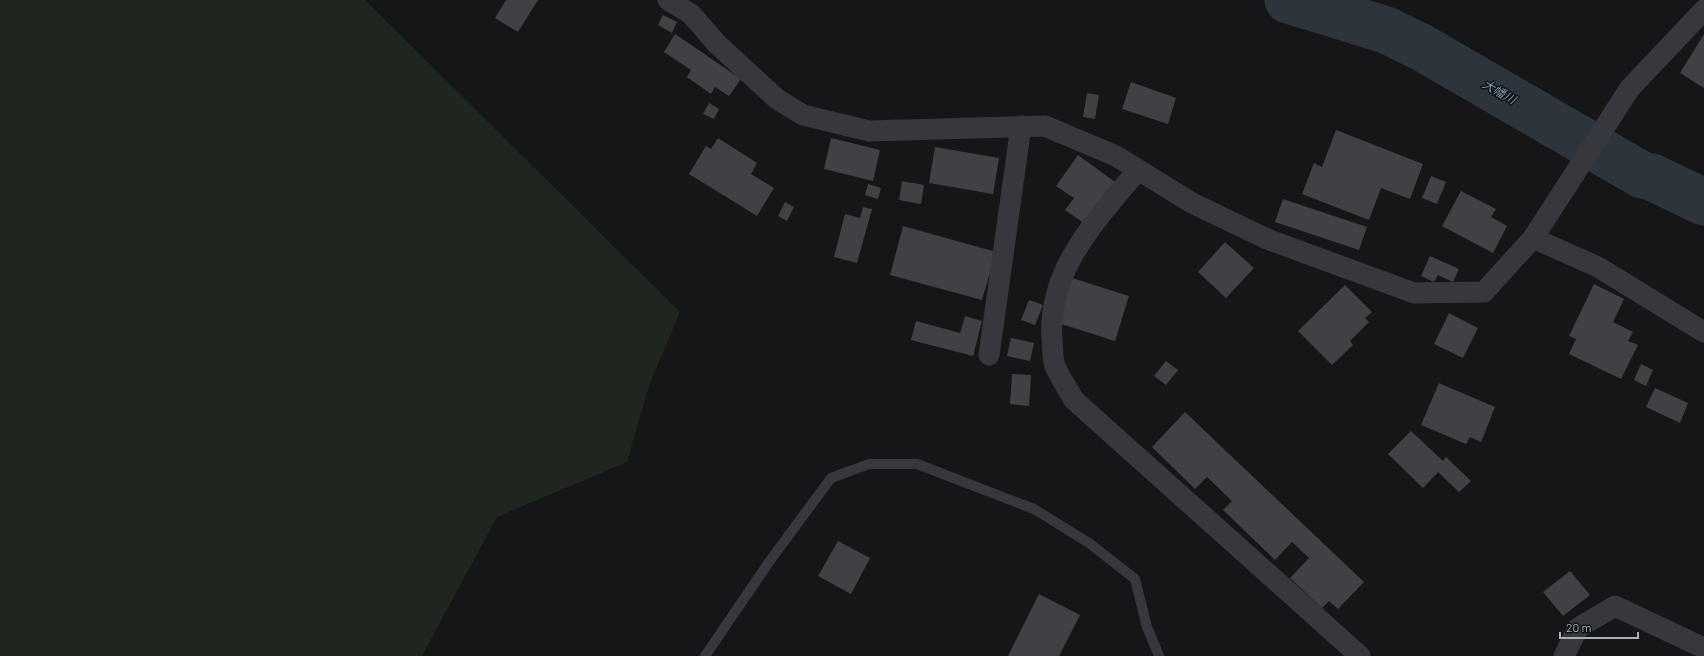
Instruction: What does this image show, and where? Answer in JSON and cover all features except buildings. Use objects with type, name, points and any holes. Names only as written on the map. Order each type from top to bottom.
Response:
[{"type":"street","points":[[668,0],[691,14],[717,44],[777,99],[803,115],[869,131],[1045,126],[1116,156],[1192,203],[1267,239],[1414,293],[1484,292],[1533,238],[1630,88],[1704,10]]},
{"type":"street","points":[[988,355],[1021,126]]},
{"type":"street","points":[[1138,170],[1087,232],[1068,262],[1058,288],[1051,322],[1054,365],[1074,400],[1360,656]]},
{"type":"street","points":[[1533,238],[1598,267],[1704,332]]},
{"type":"street","points":[[1564,656],[1578,628],[1615,606],[1704,648]]},
{"type":"lane","points":[[705,656],[769,562],[831,478],[869,464],[917,464],[1034,509],[1089,543],[1135,579],[1147,627],[1160,656]]},
{"type":"shaded area","points":[[0,0],[365,0],[680,312],[650,383],[627,462],[497,517],[422,656],[0,656]]},
{"type":"waterway","name":"大幡川","points":[[1288,0],[1386,30],[1421,47],[1642,175],[1652,177],[1704,202]]}]
